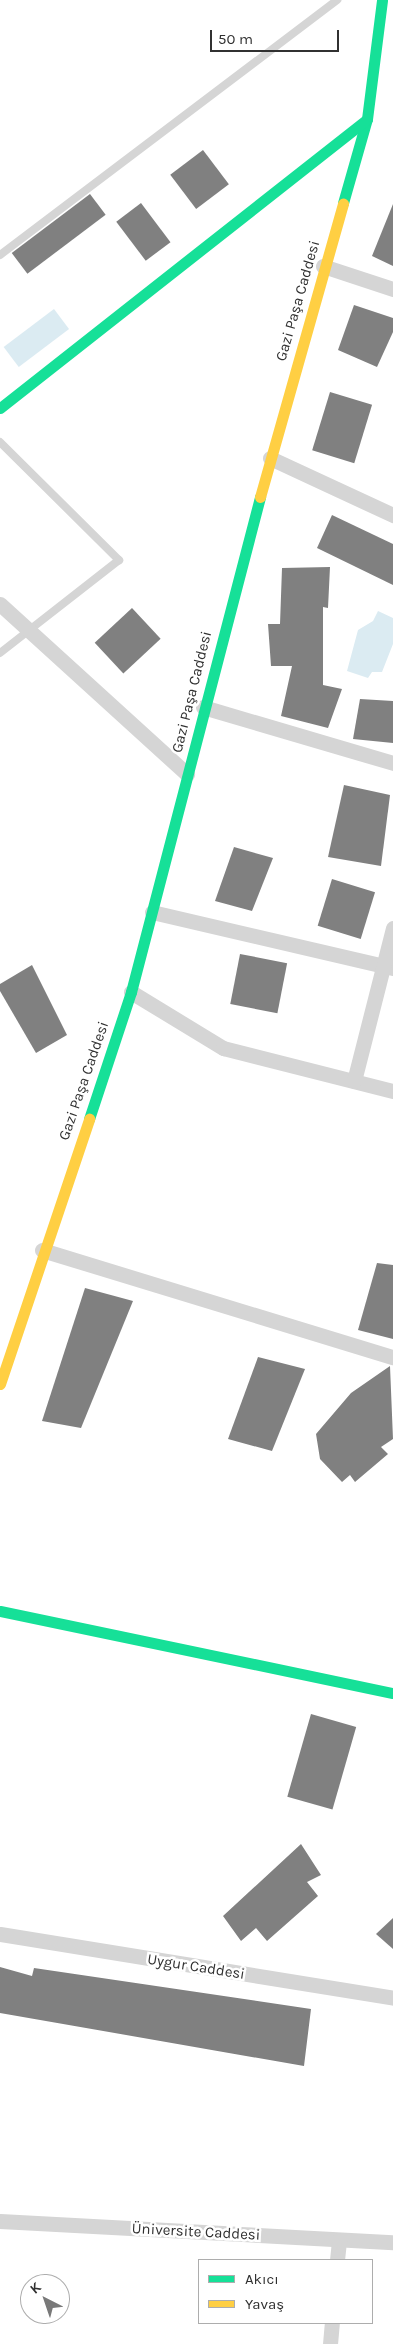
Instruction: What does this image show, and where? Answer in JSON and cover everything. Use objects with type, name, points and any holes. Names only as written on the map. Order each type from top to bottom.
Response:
[{"type":"street","points":[[372,0],[378,22],[393,27]]},
{"type":"street","name":"Gazi Paşa Caddesi","points":[[0,1384],[42,1250],[131,992],[203,707],[270,458],[323,266],[367,119],[382,0]]},
{"type":"street","points":[[0,408],[367,119]]},
{"type":"street","points":[[323,266],[393,289]]},
{"type":"street","points":[[270,458],[393,515]]},
{"type":"street","points":[[0,604],[187,774]]},
{"type":"street","points":[[203,707],[393,763]]},
{"type":"street","points":[[152,912],[389,968]]},
{"type":"street","points":[[354,1081],[389,968],[393,928]]},
{"type":"street","points":[[131,992],[223,1048],[393,1092]]},
{"type":"street","points":[[42,1250],[393,1357]]},
{"type":"street","points":[[0,1611],[393,1693]]},
{"type":"street","name":"Uygur Caddesi","points":[[0,1934],[393,1998]]},
{"type":"street","name":"Üniversite Caddesi","points":[[0,2221],[393,2242]]},
{"type":"street","points":[[337,2259],[339,2240]]},
{"type":"street","points":[[330,2344],[332,2324]]},
{"type":"lane","points":[[0,255],[337,0]]},
{"type":"lane","points":[[0,442],[119,560],[0,653]]},
{"type":"shaded area","points":[[54,309],[69,329],[19,367],[4,347]]},
{"type":"shaded area","points":[[378,611],[393,618],[393,644],[382,672],[372,672],[368,678],[347,671],[358,630],[373,621]]},
{"type":"building","points":[[203,150],[229,184],[196,209],[170,175]]},
{"type":"building","points":[[90,194],[106,215],[27,274],[12,253]]},
{"type":"building","points":[[141,203],[170,242],[146,261],[116,222]]},
{"type":"building","points":[[393,204],[393,266],[372,256]]},
{"type":"building","points":[[354,305],[393,318],[393,332],[377,367],[338,350]]},
{"type":"building","points":[[330,392],[372,405],[354,463],[312,450]]},
{"type":"building","points":[[332,515],[393,544],[393,585],[317,548]]},
{"type":"building","points":[[330,567],[328,608],[323,607],[323,685],[342,689],[328,728],[281,716],[292,666],[271,666],[268,624],[280,624],[282,568]]},
{"type":"building","points":[[132,608],[161,639],[123,673],[95,643]]},
{"type":"building","points":[[360,699],[393,701],[393,743],[353,739]]},
{"type":"building","points":[[344,785],[390,795],[381,866],[328,857]]},
{"type":"building","points":[[234,847],[273,858],[252,911],[215,901]]},
{"type":"building","points":[[332,879],[375,892],[361,939],[318,926]]},
{"type":"building","points":[[240,954],[287,963],[277,1013],[230,1004]]},
{"type":"building","points":[[32,965],[67,1035],[36,1053],[0,991],[0,984]]},
{"type":"building","points":[[377,1263],[393,1265],[393,1339],[358,1330]]},
{"type":"building","points":[[85,1288],[133,1301],[81,1428],[42,1421]]},
{"type":"building","points":[[258,1357],[305,1369],[272,1451],[228,1439]]},
{"type":"building","points":[[390,1366],[393,1439],[381,1447],[388,1454],[355,1482],[350,1475],[342,1482],[320,1459],[316,1434],[351,1393]]},
{"type":"building","points":[[311,1714],[356,1727],[332,1810],[287,1797]]},
{"type":"building","points":[[301,1844],[321,1875],[307,1882],[318,1896],[267,1941],[256,1928],[241,1941],[223,1916]]},
{"type":"building","points":[[393,1918],[393,1949],[376,1934]]},
{"type":"building","points":[[0,1967],[32,1976],[34,1968],[311,2009],[304,2066],[0,2013]]},
{"type":"traffic: fast","points":[[343,203],[367,119],[382,0]]},
{"type":"traffic: fast","points":[[0,408],[367,119]]},
{"type":"traffic: fast","points":[[89,1119],[131,992],[260,497]]},
{"type":"traffic: fast","points":[[0,1611],[393,1693]]},
{"type":"traffic: slow","points":[[260,497],[343,203]]},
{"type":"traffic: slow","points":[[0,1384],[89,1119]]}]
